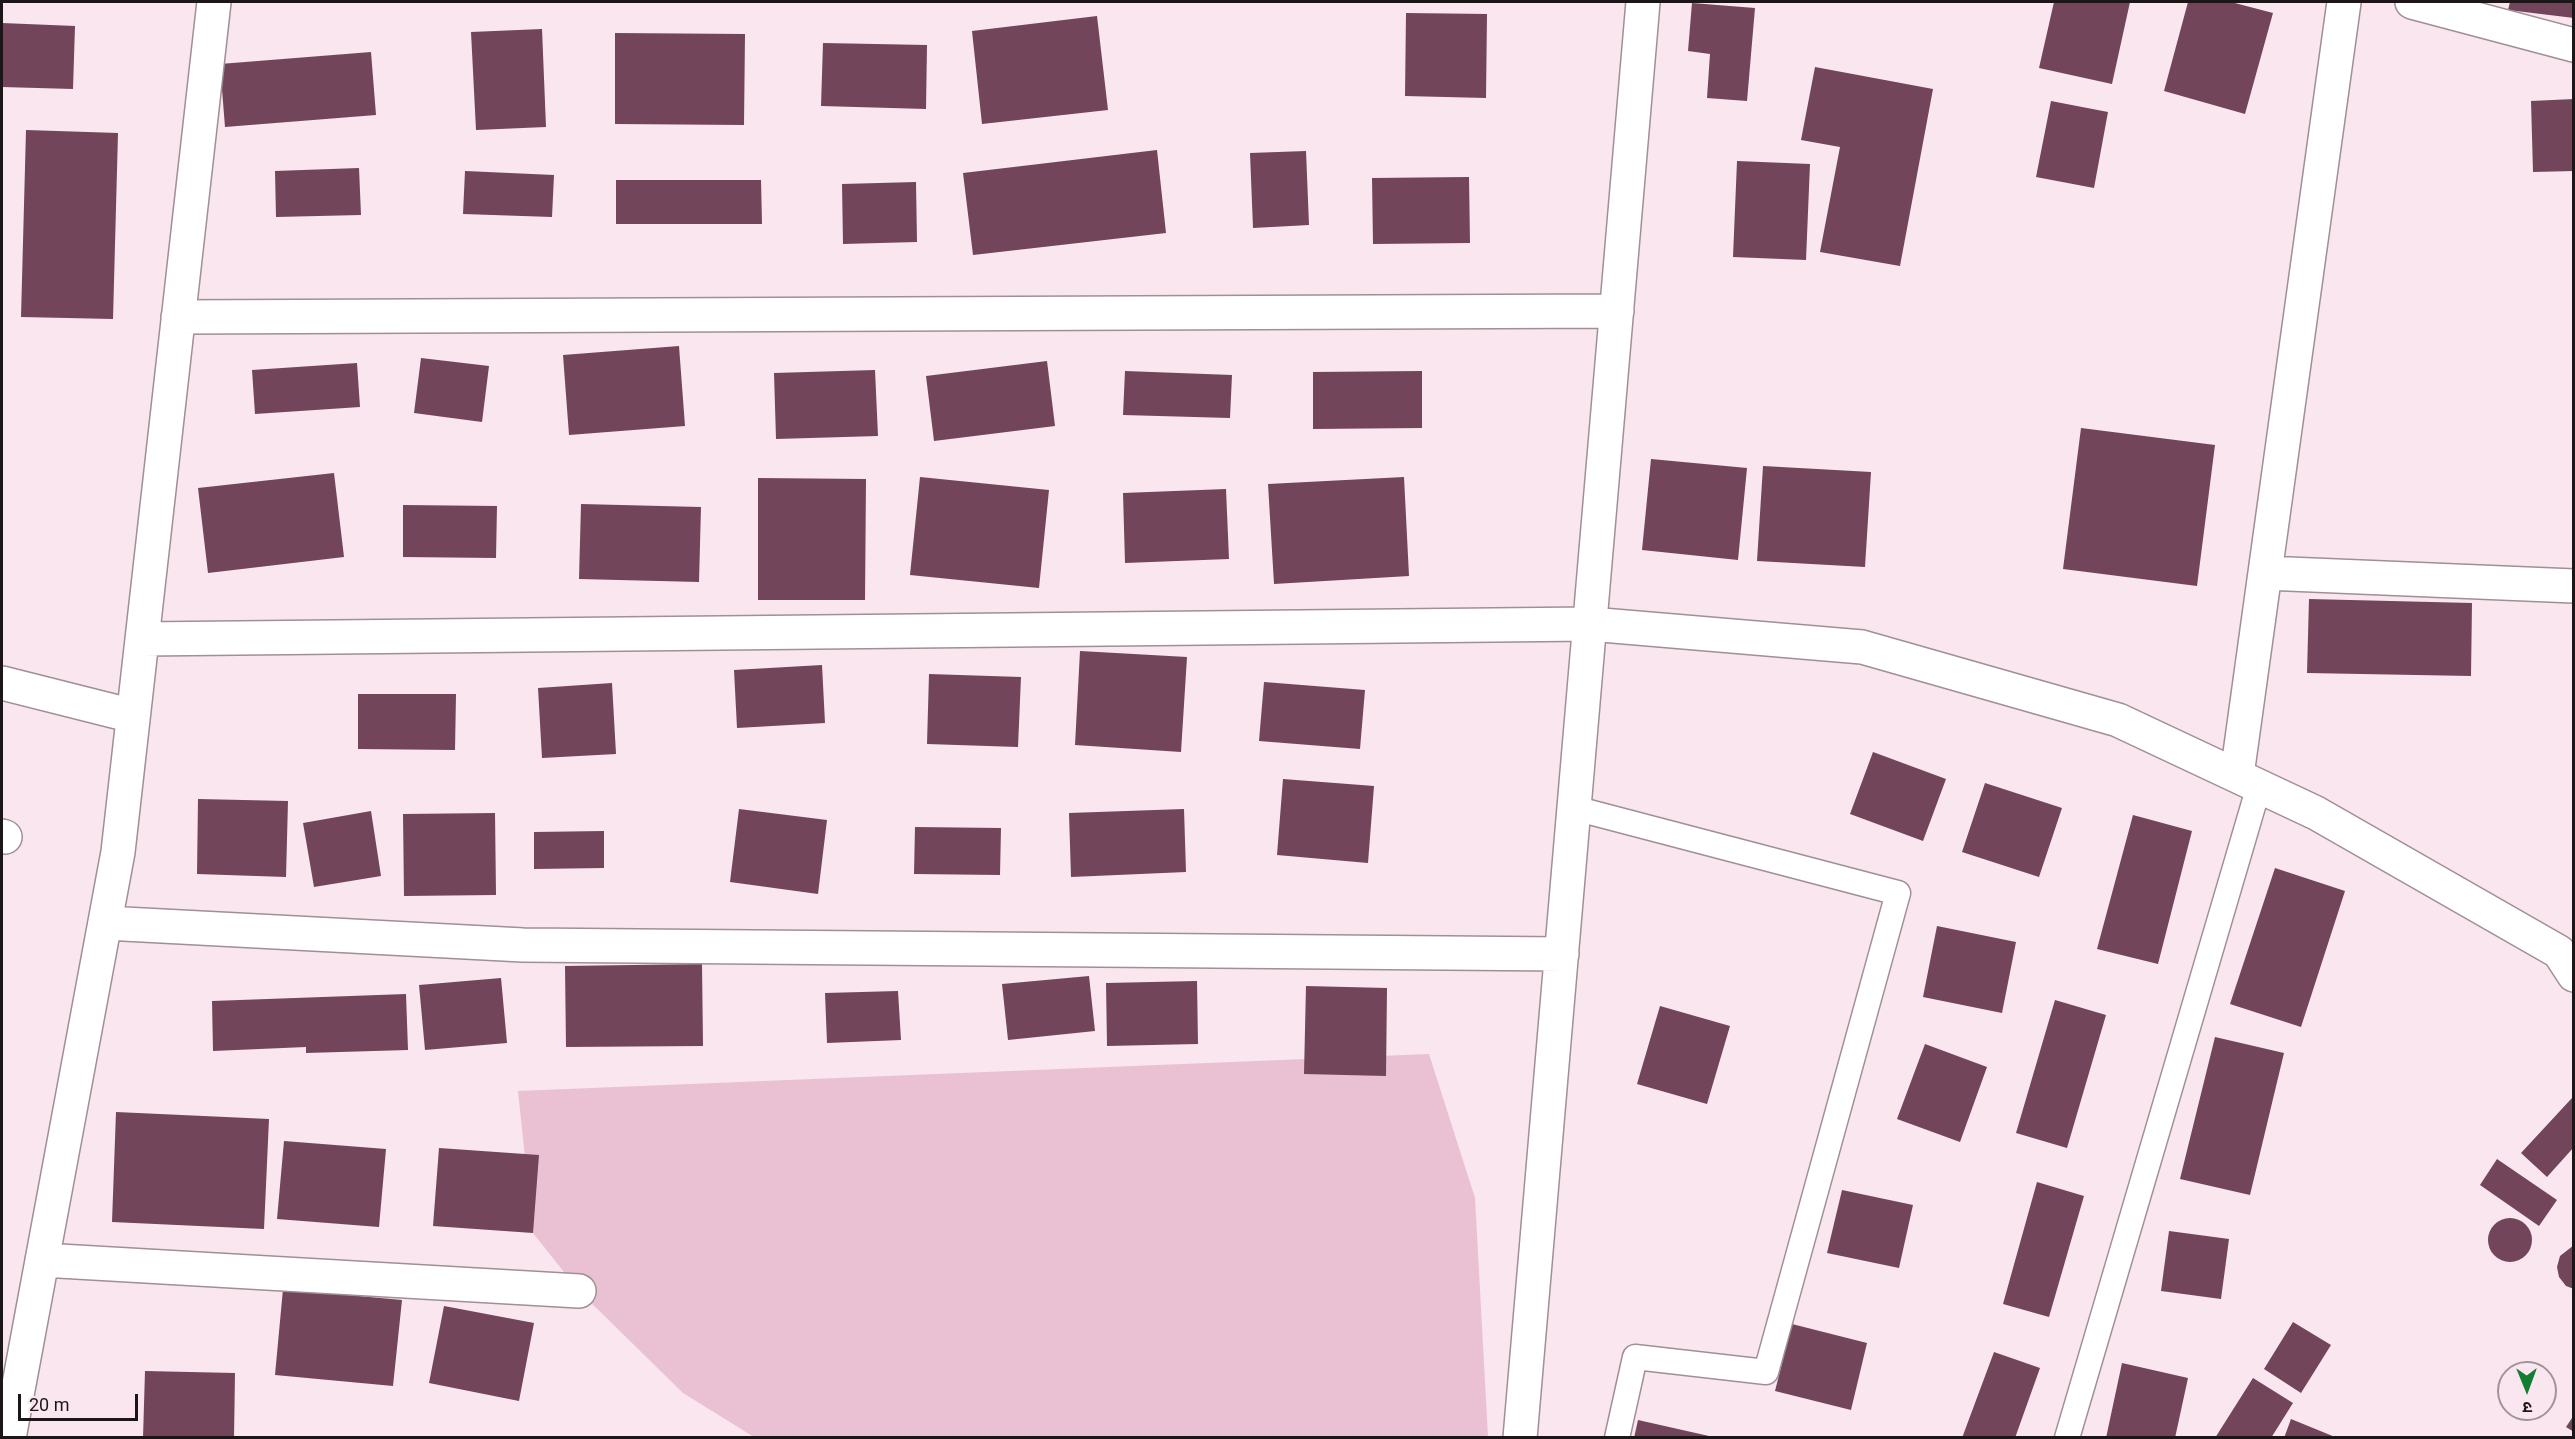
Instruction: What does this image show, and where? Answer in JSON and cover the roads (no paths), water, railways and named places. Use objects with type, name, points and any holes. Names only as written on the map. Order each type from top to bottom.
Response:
[{"type":"street","points":[[9,1437],[118,852],[214,2]]},
{"type":"street","points":[[1520,1437],[1643,2]]},
{"type":"street","points":[[2248,781],[2265,573],[2344,2]]},
{"type":"street","points":[[2412,2],[2574,45]]},
{"type":"street","points":[[178,316],[1617,311]]},
{"type":"street","points":[[2265,573],[2574,586]]},
{"type":"street","points":[[142,639],[1590,624],[1862,647],[2118,720],[2316,813],[2569,960]]},
{"type":"street","points":[[2,683],[133,716]]},
{"type":"street","points":[[105,923],[523,945],[1562,954]]},
{"type":"street","points":[[42,1260],[579,1291]]},
{"type":"lane","points":[[2067,1437],[2248,781]]},
{"type":"lane","points":[[1574,808],[1898,893],[1766,1372],[1635,1357],[1617,1437]]}]
